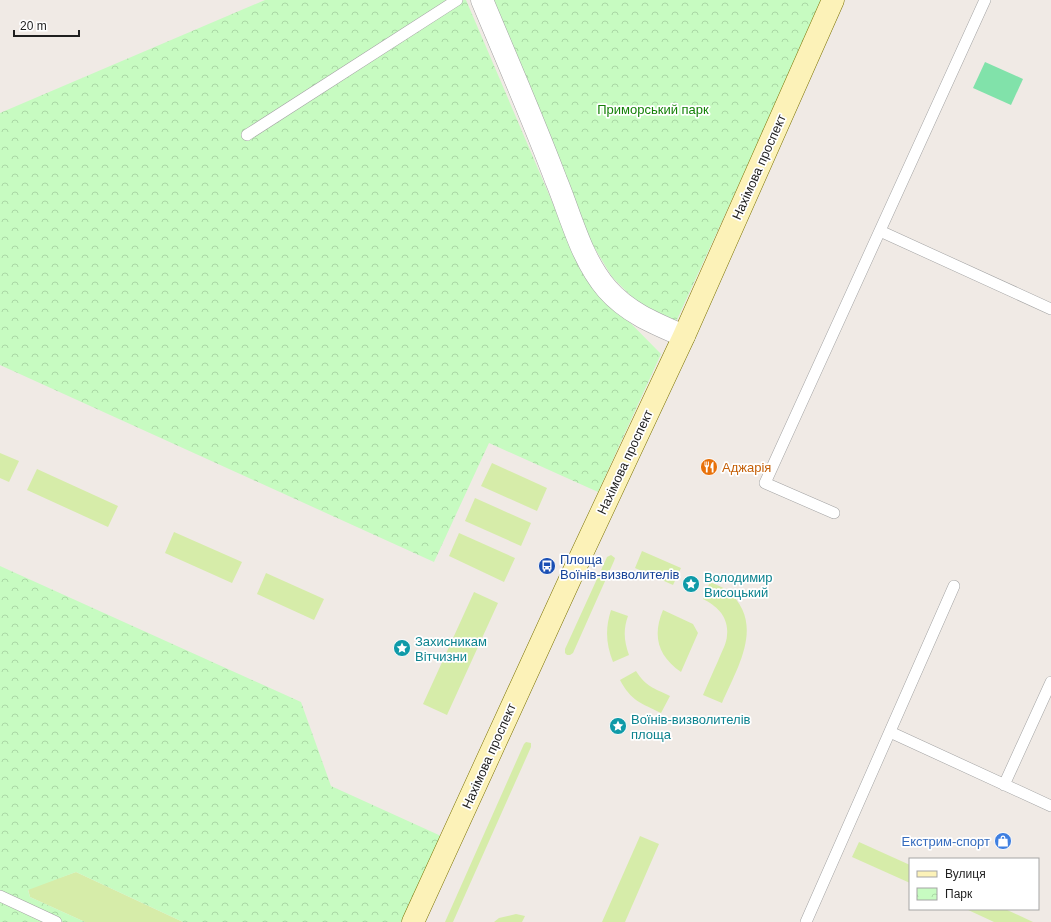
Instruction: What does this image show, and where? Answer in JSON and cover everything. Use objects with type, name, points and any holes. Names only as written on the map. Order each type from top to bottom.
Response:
[{"type":"main road","name":"Нахімова проспект","points":[[413,922],[567,584],[684,336],[833,0]]},
{"type":"street","points":[[482,0],[593,270],[608,290],[622,304],[639,316],[684,336]]},
{"type":"lane","points":[[247,135],[457,0]]},
{"type":"lane","points":[[834,513],[765,483],[986,0]]},
{"type":"lane","points":[[880,231],[1051,309]]},
{"type":"lane","points":[[806,922],[954,586]]},
{"type":"lane","points":[[1004,784],[1051,682]]},
{"type":"lane","points":[[890,732],[1051,806]]},
{"type":"lane","points":[[0,896],[56,922]]},
{"type":"green space","points":[[265,0],[466,0],[571,246],[597,289],[661,354],[598,492],[489,443],[434,562],[0,365],[0,113]]},
{"type":"green space","name":"Приморський парк","points":[[487,0],[823,0],[670,335],[612,277],[588,237]]},
{"type":"green space","points":[[985,62],[1023,79],[1011,105],[973,88]]},
{"type":"green space","points":[[0,453],[19,461],[9,482],[0,478]]},
{"type":"green space","points":[[492,463],[547,488],[537,511],[481,486]]},
{"type":"green space","points":[[37,469],[118,506],[108,527],[27,490]]},
{"type":"green space","points":[[475,498],[531,523],[521,546],[465,521]]},
{"type":"green space","points":[[174,532],[242,562],[232,583],[165,553]]},
{"type":"green space","points":[[459,533],[515,558],[504,582],[449,556]]},
{"type":"green space","points":[[642,551],[681,568],[673,585],[635,568]]},
{"type":"green space","points":[[611,555],[615,558],[614,561],[573,653],[567,655],[565,653],[565,649],[607,557]]},
{"type":"green space","points":[[0,566],[301,702],[331,786],[441,836],[401,922],[183,922],[76,872],[28,890],[30,897],[85,922],[0,922]]},
{"type":"green space","points":[[266,573],[324,599],[314,620],[257,594]]},
{"type":"green space","points":[[710,582],[727,590],[739,603],[745,616],[747,630],[741,660],[722,703],[703,695],[724,648],[727,635],[726,623],[721,613],[713,605],[703,599]]},
{"type":"green space","points":[[474,592],[498,603],[447,715],[423,704]]},
{"type":"green space","points":[[611,610],[628,616],[625,626],[625,636],[629,655],[613,662],[607,636]]},
{"type":"green space","points":[[663,610],[693,624],[698,633],[681,672],[667,659],[659,645],[658,628]]},
{"type":"green space","points":[[636,671],[647,684],[670,696],[661,713],[637,701],[624,687],[620,680]]},
{"type":"green space","points":[[526,742],[531,743],[531,747],[453,922],[445,922],[524,744]]},
{"type":"green space","points":[[640,836],[659,844],[625,922],[602,922]]},
{"type":"green space","points":[[859,842],[909,865],[909,883],[852,857]]},
{"type":"green space","points":[[76,872],[183,922],[85,922],[30,897],[28,889]]},
{"type":"green space","points":[[968,910],[1007,910],[1033,922],[994,922]]},
{"type":"green space","points":[[516,914],[525,916],[522,922],[494,922],[499,918]]},
{"type":"place","name":"Аджарія","points":[[709,467]]},
{"type":"place","name":"Площа Воїнів-визволителів","points":[[547,566]]},
{"type":"place","name":"Володимир Висоцький","points":[[691,584]]},
{"type":"place","name":"Захисникам Вітчизни","points":[[402,648]]},
{"type":"place","name":"Воїнів-визволителів площа","points":[[618,726]]},
{"type":"place","name":"Екстрим-спорт","points":[[1003,841]]}]
